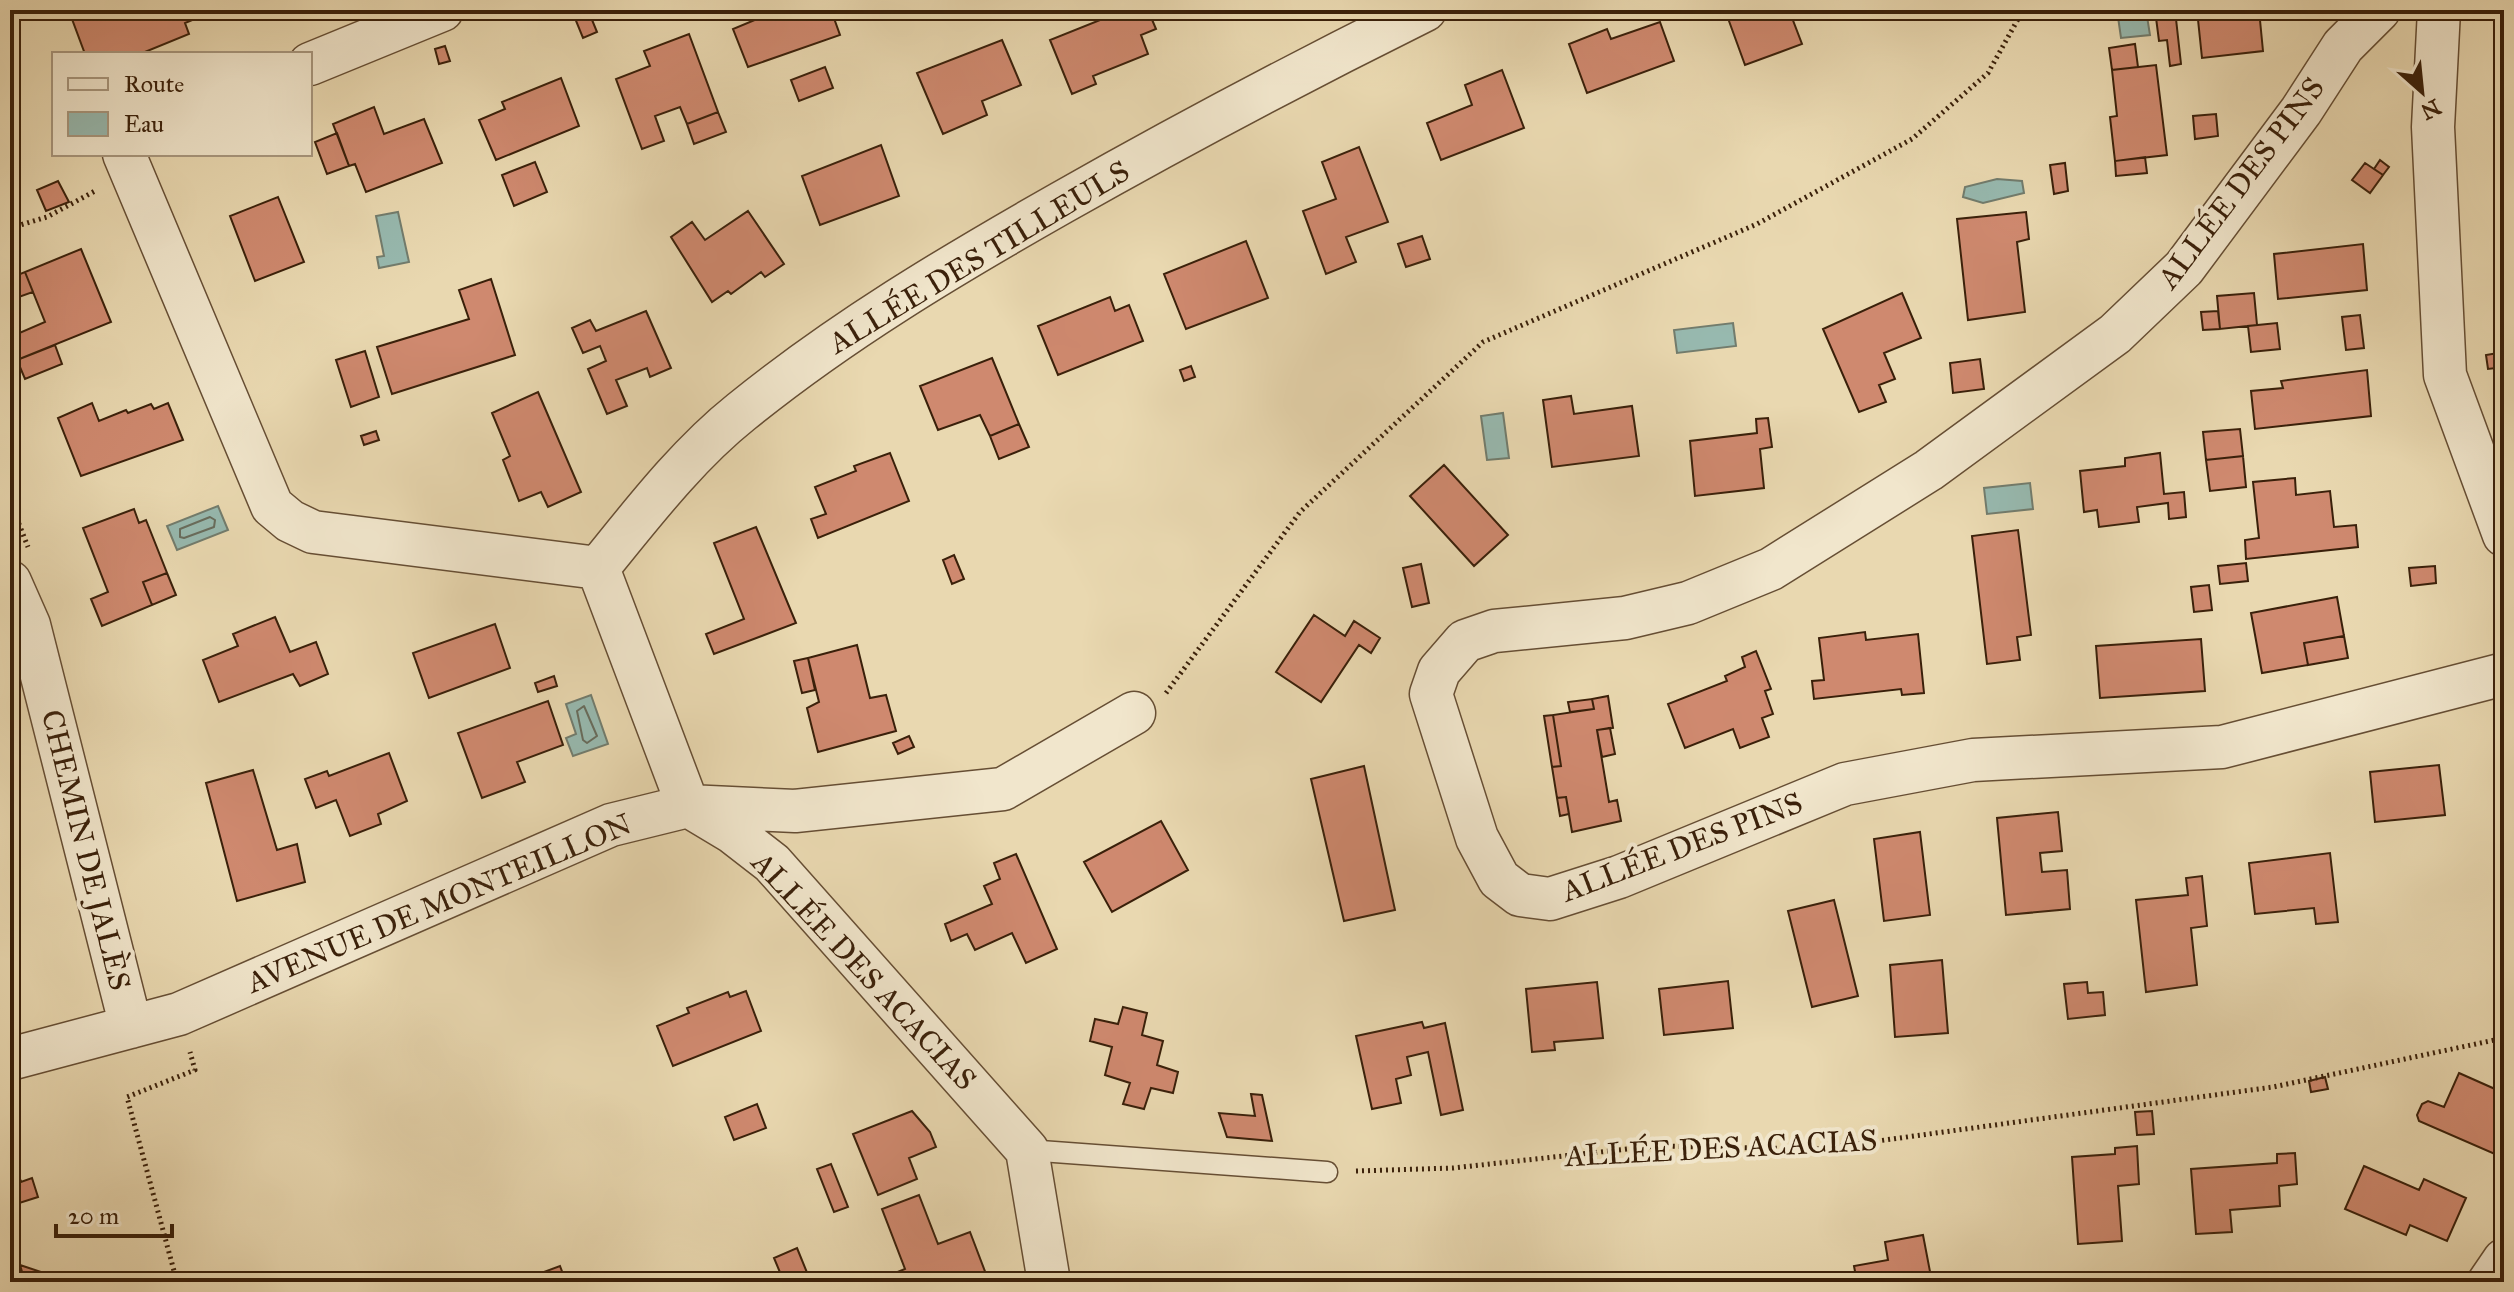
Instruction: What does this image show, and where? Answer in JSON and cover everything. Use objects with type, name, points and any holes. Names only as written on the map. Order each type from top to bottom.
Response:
[{"type":"street","points":[[312,63],[442,10]]},
{"type":"street","name":"ALLÉE DES TILLEULS","points":[[598,568],[658,495],[739,413],[868,318],[990,243],[1224,110],[1425,10]]},
{"type":"street","name":"ALLÉE DES PINS","points":[[2379,10],[2343,46],[2301,111],[2184,268],[2115,334],[1929,470],[1771,569],[1688,603],[1625,618],[1494,631],[1465,641],[1439,671],[1431,694],[1477,838],[1499,879],[1520,895],[1550,899],[1619,877],[1845,784],[1973,760],[2222,747],[2504,674]]},
{"type":"street","points":[[2439,10],[2433,127],[2445,375],[2504,535]]},
{"type":"street","points":[[128,163],[272,506],[290,521],[313,532],[598,568],[688,806]]},
{"type":"street","name":"CHEMIN DE JALÈS","points":[[10,582],[29,625],[131,1027]]},
{"type":"street","name":"AVENUE DE MONTEILLON","points":[[10,1059],[179,1014],[611,825],[688,806],[795,811],[1003,789],[1134,713]]},
{"type":"street","name":"ALLÉE DES ACACIAS","points":[[688,806],[732,832],[772,863],[1027,1150]]},
{"type":"street","points":[[1027,1150],[1049,1282]]},
{"type":"street","points":[[2489,1282],[2504,1260]]},
{"type":"lane","points":[[1027,1150],[1327,1172]]},
{"type":"path","points":[[1134,713],[1164,696],[1300,512],[1483,342],[1757,224],[1912,139],[1988,73],[2023,10]]},
{"type":"path","points":[[10,228],[47,217],[128,163]]},
{"type":"path","name":"ALLÉE DES ACACIAS","points":[[1327,1172],[1453,1168],[1655,1146],[1819,1149],[2273,1087],[2504,1038]]},
{"type":"water","points":[[2117,10],[2146,10],[2150,35],[2121,38]]},
{"type":"water","points":[[1997,179],[2022,181],[2024,193],[1983,203],[1963,197],[1965,187]]},
{"type":"water","points":[[398,212],[409,262],[379,268],[377,257],[384,256],[376,216]]},
{"type":"water","points":[[1733,323],[1736,346],[1677,353],[1674,330]]},
{"type":"water","points":[[1503,413],[1509,458],[1487,460],[1481,416]]},
{"type":"water","points":[[2030,483],[2033,509],[1987,514],[1984,488]]},
{"type":"water","points":[[218,506],[228,530],[177,550],[167,526]]},
{"type":"water","points":[[591,695],[608,744],[573,756],[566,738],[576,734],[566,704]]},
{"type":"building","points":[[112,10],[216,10],[185,23],[189,34],[145,52],[84,52],[72,19],[88,13],[90,19]]},
{"type":"building","points":[[588,10],[597,32],[583,38],[572,11]]},
{"type":"building","points":[[779,10],[831,10],[840,35],[748,67],[733,29]]},
{"type":"building","points":[[1125,10],[1148,10],[1156,29],[1141,35],[1148,54],[1093,76],[1096,84],[1072,94],[1050,40]]},
{"type":"building","points":[[1725,10],[1789,10],[1802,44],[1745,65]]},
{"type":"building","points":[[2155,10],[2175,10],[2181,64],[2170,66],[2167,40],[2159,41]]},
{"type":"building","points":[[2197,10],[2259,10],[2263,51],[2202,58]]},
{"type":"building","points":[[1660,22],[1674,61],[1587,93],[1569,44],[1607,29],[1611,39]]},
{"type":"building","points":[[689,34],[718,112],[687,124],[680,107],[655,116],[664,141],[642,149],[616,79],[650,66],[644,51]]},
{"type":"building","points":[[1002,40],[1021,85],[982,101],[987,115],[943,134],[917,73]]},
{"type":"building","points":[[2135,44],[2138,67],[2112,70],[2109,48]]},
{"type":"building","points":[[445,46],[450,61],[439,64],[435,49]]},
{"type":"building","points":[[2156,65],[2167,155],[2115,161],[2110,117],[2117,116],[2112,70]]},
{"type":"building","points":[[825,67],[833,88],[799,101],[791,80]]},
{"type":"building","points":[[1502,70],[1524,128],[1441,160],[1427,123],[1472,105],[1465,85]]},
{"type":"building","points":[[561,78],[579,126],[496,160],[479,120],[505,109],[502,102]]},
{"type":"building","points":[[374,107],[384,134],[424,119],[442,163],[366,192],[355,164],[349,166],[333,124]]},
{"type":"building","points":[[718,112],[726,132],[694,144],[687,124]]},
{"type":"building","points":[[2216,114],[2218,136],[2195,139],[2193,116]]},
{"type":"building","points":[[337,133],[349,166],[327,174],[315,142]]},
{"type":"building","points":[[881,145],[899,196],[820,225],[802,176]]},
{"type":"building","points":[[1359,147],[1388,222],[1346,237],[1356,262],[1326,274],[1303,211],[1336,199],[1322,162]]},
{"type":"building","points":[[2145,157],[2147,173],[2116,176],[2115,161]]},
{"type":"building","points":[[2380,160],[2389,167],[2383,175],[2374,169]]},
{"type":"building","points":[[535,162],[547,192],[514,206],[502,175]]},
{"type":"building","points":[[2065,163],[2068,191],[2054,194],[2050,165]]},
{"type":"building","points":[[2365,163],[2383,175],[2370,193],[2352,180]]},
{"type":"building","points":[[58,181],[69,202],[46,211],[37,190]]},
{"type":"building","points":[[278,197],[304,262],[255,281],[230,216]]},
{"type":"building","points":[[748,211],[784,264],[765,277],[761,272],[731,294],[728,291],[712,302],[671,237],[692,222],[705,240]]},
{"type":"building","points":[[2026,212],[2029,239],[2017,242],[2025,312],[1968,320],[1957,219]]},
{"type":"building","points":[[1422,236],[1430,259],[1406,267],[1398,244]]},
{"type":"building","points":[[1246,241],[1268,298],[1186,329],[1164,274]]},
{"type":"building","points":[[2363,244],[2367,290],[2278,299],[2274,254]]},
{"type":"building","points":[[81,249],[111,322],[17,360],[10,337],[45,322],[25,272]]},
{"type":"building","points":[[25,272],[33,292],[16,298],[10,278]]},
{"type":"building","points":[[491,279],[515,355],[392,394],[377,347],[469,319],[459,290]]},
{"type":"building","points":[[1902,293],[1921,338],[1884,353],[1895,379],[1879,385],[1886,402],[1859,412],[1823,329]]},
{"type":"building","points":[[2254,293],[2257,325],[2220,329],[2217,296]]},
{"type":"building","points":[[1110,297],[1115,311],[1129,305],[1143,341],[1058,375],[1038,326]]},
{"type":"building","points":[[646,311],[671,368],[650,377],[647,368],[616,380],[627,406],[607,414],[588,369],[606,361],[600,346],[583,353],[572,328],[590,320],[596,331]]},
{"type":"building","points":[[2218,311],[2220,329],[2203,330],[2201,312]]},
{"type":"building","points":[[2360,315],[2364,348],[2346,350],[2342,317]]},
{"type":"building","points":[[2277,323],[2280,349],[2251,352],[2248,326]]},
{"type":"building","points":[[55,345],[62,364],[25,379],[17,360]]},
{"type":"building","points":[[365,351],[379,397],[351,407],[336,360]]},
{"type":"building","points":[[2504,352],[2504,367],[2488,369],[2486,355]]},
{"type":"building","points":[[992,358],[1019,424],[990,436],[980,415],[938,430],[920,386]]},
{"type":"building","points":[[1980,359],[1984,389],[1953,393],[1950,363]]},
{"type":"building","points":[[1191,366],[1195,377],[1184,381],[1180,370]]},
{"type":"building","points":[[2367,370],[2371,416],[2255,429],[2251,391],[2283,388],[2281,381]]},
{"type":"building","points":[[538,392],[581,492],[548,507],[541,492],[519,501],[503,460],[510,456],[492,413]]},
{"type":"building","points":[[1571,396],[1574,414],[1632,406],[1639,456],[1552,467],[1543,400]]},
{"type":"building","points":[[92,403],[99,421],[126,410],[128,413],[151,404],[154,409],[168,403],[183,440],[81,476],[58,418]]},
{"type":"building","points":[[1768,418],[1772,447],[1760,449],[1764,488],[1695,496],[1690,441],[1757,433],[1756,419]]},
{"type":"building","points":[[1019,424],[1029,447],[999,459],[990,436]]},
{"type":"building","points":[[2240,429],[2243,456],[2206,460],[2203,432]]},
{"type":"building","points":[[376,431],[379,440],[364,445],[361,436]]},
{"type":"building","points":[[890,453],[909,501],[818,538],[811,519],[826,514],[815,487],[856,471],[854,466]]},
{"type":"building","points":[[2160,453],[2164,494],[2184,492],[2186,517],[2169,519],[2168,503],[2137,507],[2139,522],[2099,527],[2097,510],[2084,512],[2080,471],[2125,466],[2125,458]]},
{"type":"building","points":[[2243,456],[2246,487],[2210,491],[2206,460]]},
{"type":"building","points":[[1444,465],[1508,535],[1474,566],[1410,496]]},
{"type":"building","points":[[2295,478],[2296,495],[2330,491],[2334,527],[2356,525],[2358,547],[2246,559],[2245,540],[2259,538],[2253,482]]},
{"type":"building","points":[[134,509],[139,523],[146,520],[167,573],[143,582],[152,605],[102,626],[91,599],[108,592],[83,528]]},
{"type":"building","points":[[756,527],[796,623],[714,654],[706,634],[744,619],[714,543]]},
{"type":"building","points":[[2018,530],[2031,635],[2017,637],[2020,660],[1987,664],[1972,536]]},
{"type":"building","points":[[954,555],[964,579],[952,584],[943,560]]},
{"type":"building","points":[[2246,563],[2248,581],[2220,584],[2218,566]]},
{"type":"building","points":[[1421,564],[1429,603],[1412,607],[1403,568]]},
{"type":"building","points":[[2435,566],[2436,583],[2411,586],[2409,568]]},
{"type":"building","points":[[167,573],[176,595],[152,605],[143,582]]},
{"type":"building","points":[[2209,585],[2212,610],[2194,612],[2191,587]]},
{"type":"building","points":[[2337,597],[2344,636],[2304,643],[2308,665],[2262,673],[2251,613]]},
{"type":"building","points":[[1314,615],[1345,636],[1354,621],[1380,638],[1371,653],[1359,645],[1321,702],[1276,672]]},
{"type":"building","points":[[275,617],[290,652],[316,642],[328,674],[300,686],[293,674],[219,702],[203,660],[238,646],[233,634]]},
{"type":"building","points":[[495,624],[510,668],[429,698],[413,653]]},
{"type":"building","points":[[1865,632],[1866,640],[1918,634],[1924,693],[1902,695],[1901,689],[1814,699],[1812,681],[1824,680],[1819,638]]},
{"type":"building","points":[[2344,636],[2348,658],[2308,665],[2304,643]]},
{"type":"building","points":[[2201,639],[2205,691],[2100,698],[2096,646]]},
{"type":"building","points":[[857,645],[870,698],[886,695],[896,731],[818,752],[807,708],[819,702],[808,658]]},
{"type":"building","points":[[1756,651],[1771,689],[1765,691],[1773,714],[1762,718],[1769,737],[1740,748],[1733,729],[1685,748],[1668,704],[1727,681],[1725,676],[1745,667],[1742,657]]},
{"type":"building","points":[[808,658],[815,690],[802,693],[794,661]]},
{"type":"building","points":[[554,676],[557,686],[538,692],[535,683]]},
{"type":"building","points":[[1608,696],[1613,728],[1597,730],[1609,802],[1617,800],[1621,821],[1572,832],[1566,797],[1557,798],[1552,767],[1561,766],[1553,715],[1594,709],[1592,699]]},
{"type":"building","points":[[1592,699],[1594,709],[1570,712],[1568,702]]},
{"type":"building","points":[[548,701],[563,745],[517,762],[525,782],[482,798],[458,733]]},
{"type":"building","points":[[1553,715],[1561,766],[1552,767],[1544,716]]},
{"type":"building","points":[[1610,728],[1615,754],[1602,757],[1597,730]]},
{"type":"building","points":[[909,736],[914,747],[898,754],[893,743]]},
{"type":"building","points":[[389,753],[407,801],[378,814],[381,824],[350,836],[336,800],[316,808],[305,779],[327,771],[329,776]]},
{"type":"building","points":[[2439,765],[2445,815],[2375,822],[2370,772]]},
{"type":"building","points":[[1364,766],[1395,910],[1344,921],[1311,779]]},
{"type":"building","points":[[253,770],[277,850],[297,844],[305,882],[237,901],[206,783]]},
{"type":"building","points":[[1566,797],[1569,814],[1560,816],[1557,798]]},
{"type":"building","points":[[2498,799],[2504,799],[2504,857]]},
{"type":"building","points":[[2058,812],[2062,851],[2040,853],[2042,872],[2067,870],[2070,909],[2006,915],[1997,818]]},
{"type":"building","points":[[1161,821],[1188,870],[1112,912],[1084,862]]},
{"type":"building","points":[[1920,832],[1930,915],[1884,921],[1874,839]]},
{"type":"building","points":[[2330,853],[2338,922],[2316,924],[2314,908],[2255,914],[2249,863]]},
{"type":"building","points":[[1016,854],[1057,949],[1026,963],[1012,933],[975,950],[967,934],[951,941],[945,924],[992,904],[984,886],[1000,879],[994,863]]},
{"type":"building","points":[[2202,876],[2207,926],[2191,928],[2197,985],[2146,992],[2136,900],[2188,895],[2186,878]]},
{"type":"building","points":[[1834,900],[1858,996],[1812,1007],[1788,911]]},
{"type":"building","points":[[1942,960],[1948,1033],[1895,1037],[1890,965]]},
{"type":"building","points":[[1728,981],[1733,1028],[1664,1035],[1659,989]]},
{"type":"building","points":[[1597,982],[1603,1038],[1554,1042],[1555,1050],[1532,1052],[1526,989]]},
{"type":"building","points":[[2087,982],[2088,993],[2103,992],[2105,1015],[2068,1019],[2064,984]]},
{"type":"building","points":[[746,991],[761,1031],[673,1066],[657,1026],[689,1013],[687,1008],[728,992],[730,997]]},
{"type":"building","points":[[1123,1007],[1147,1013],[1142,1035],[1163,1041],[1157,1065],[1178,1072],[1173,1093],[1151,1088],[1144,1109],[1123,1104],[1130,1083],[1105,1075],[1112,1047],[1090,1041],[1095,1019],[1118,1024]]},
{"type":"building","points":[[1422,1022],[1424,1028],[1445,1023],[1463,1110],[1441,1115],[1428,1052],[1407,1057],[1411,1075],[1396,1079],[1401,1103],[1372,1109],[1356,1036]]},
{"type":"building","points":[[2459,1073],[2504,1093],[2504,1158],[2419,1121],[2417,1115],[2422,1104],[2428,1101],[2444,1107]]},
{"type":"building","points":[[2325,1077],[2328,1089],[2311,1092],[2309,1081]]},
{"type":"building","points":[[1251,1094],[1262,1095],[1272,1141],[1227,1137],[1219,1113],[1255,1116]]},
{"type":"building","points":[[757,1104],[766,1128],[734,1140],[725,1117]]},
{"type":"building","points":[[912,1111],[930,1132],[936,1147],[909,1158],[917,1179],[878,1195],[853,1134]]},
{"type":"building","points":[[2152,1111],[2154,1134],[2137,1135],[2135,1112]]},
{"type":"building","points":[[2137,1146],[2139,1184],[2118,1186],[2122,1241],[2078,1244],[2072,1157],[2115,1154],[2115,1148]]},
{"type":"building","points":[[10,1147],[21,1182],[32,1178],[38,1197],[10,1206]]},
{"type":"building","points":[[2295,1153],[2297,1184],[2279,1186],[2280,1206],[2230,1210],[2232,1232],[2196,1234],[2191,1169],[2277,1163],[2277,1154]]},
{"type":"building","points":[[831,1164],[848,1207],[834,1212],[817,1169]]},
{"type":"building","points":[[2364,1166],[2419,1190],[2424,1179],[2466,1198],[2447,1241],[2410,1225],[2406,1235],[2345,1209]]},
{"type":"building","points":[[919,1195],[938,1244],[970,1232],[986,1274],[965,1282],[887,1282],[885,1277],[905,1269],[882,1209]]},
{"type":"building","points":[[1923,1235],[1932,1282],[1857,1282],[1854,1266],[1888,1260],[1885,1242]]},
{"type":"building","points":[[797,1248],[808,1275],[784,1282],[774,1258]]},
{"type":"building","points":[[20,1265],[25,1282],[10,1282],[10,1268]]},
{"type":"building","points":[[20,1265],[44,1273],[46,1282],[25,1282]]},
{"type":"building","points":[[560,1266],[566,1282],[517,1282]]}]
